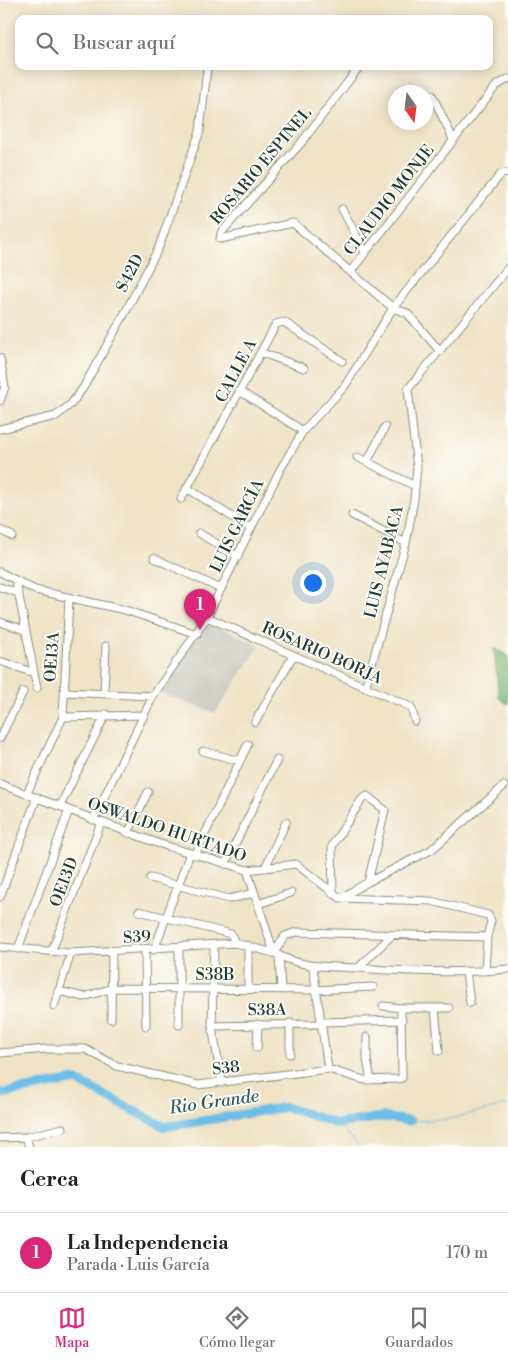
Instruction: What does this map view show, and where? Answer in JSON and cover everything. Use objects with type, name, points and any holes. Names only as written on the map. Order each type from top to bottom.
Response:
[{"type":"street","name":"S42D","points":[[0,429],[56,416],[71,404],[83,388],[159,247],[200,131],[207,70]]},
{"type":"street","name":"ROSARIO ESPINEL","points":[[357,70],[302,143],[221,233],[220,237],[224,239],[260,228],[293,223],[393,308]]},
{"type":"street","name":"CLAUDIO MONJE","points":[[351,271],[496,86],[508,79]]},
{"type":"street","points":[[433,97],[453,139]]},
{"type":"street","name":"LUIS GARCÍA","points":[[93,820],[153,696],[207,617],[280,470],[303,431],[345,386],[393,308],[504,174]]},
{"type":"street","points":[[342,209],[365,252]]},
{"type":"street","name":"LUIS AYABACA","points":[[365,688],[406,543],[415,486],[417,467],[408,388],[436,357],[439,350],[508,268]]},
{"type":"street","points":[[393,308],[407,313],[439,350]]},
{"type":"street","name":"CALLE A","points":[[181,498],[241,392],[276,324],[283,322],[342,361]]},
{"type":"street","points":[[262,353],[304,368]]},
{"type":"street","points":[[0,358],[5,387],[0,401]]},
{"type":"street","points":[[241,392],[303,431]]},
{"type":"street","points":[[367,462],[385,427]]},
{"type":"street","points":[[356,457],[415,486]]},
{"type":"street","points":[[187,488],[252,529]]},
{"type":"street","points":[[352,515],[406,543]]},
{"type":"street","points":[[0,530],[12,536]]},
{"type":"street","points":[[199,533],[238,557]]},
{"type":"street","points":[[154,558],[221,589]]},
{"type":"street","points":[[0,572],[35,590],[125,610],[197,634]]},
{"type":"street","points":[[16,581],[37,688]]},
{"type":"street","points":[[0,587],[18,593]]},
{"type":"street","name":"OE13A","points":[[63,716],[69,599]]},
{"type":"street","name":"ROSARIO BORJA","points":[[207,617],[411,707],[415,721]]},
{"type":"street","points":[[0,622],[26,630]]},
{"type":"street","points":[[104,692],[106,646]]},
{"type":"street","points":[[255,722],[293,656]]},
{"type":"street","points":[[0,661],[34,673]]},
{"type":"street","points":[[0,738],[23,692]]},
{"type":"street","points":[[64,692],[104,692],[153,696]]},
{"type":"street","points":[[60,806],[106,714]]},
{"type":"street","points":[[27,793],[63,716],[144,715]]},
{"type":"street","points":[[154,950],[178,885],[192,854],[248,744]]},
{"type":"street","points":[[203,751],[240,761]]},
{"type":"street","points":[[225,864],[277,760]]},
{"type":"street","name":"OSWALDO HURTADO","points":[[0,784],[128,833],[247,870],[277,955],[281,988]]},
{"type":"street","points":[[337,896],[431,850],[504,786]]},
{"type":"street","points":[[128,833],[148,792]]},
{"type":"street","points":[[337,896],[332,846],[362,799],[368,796],[385,810],[368,882]]},
{"type":"street","points":[[0,897],[37,797]]},
{"type":"street","points":[[18,949],[69,810]]},
{"type":"street","points":[[265,868],[286,822]]},
{"type":"street","name":"OE13D","points":[[52,950],[101,823]]},
{"type":"street","points":[[247,870],[300,865],[337,896],[431,901],[488,915],[491,920],[487,936],[485,971]]},
{"type":"street","points":[[150,878],[233,899],[255,893]]},
{"type":"street","points":[[258,904],[291,893]]},
{"type":"street","points":[[138,911],[231,934],[235,943]]},
{"type":"street","points":[[487,936],[296,932],[285,936],[277,955],[293,963],[313,967],[411,972],[466,972],[508,969]]},
{"type":"street","points":[[358,968],[392,934]]},
{"type":"street","name":"S39","points":[[0,947],[71,953],[154,950],[235,943],[248,945],[277,955]]},
{"type":"street","points":[[214,945],[212,1026],[222,1083]]},
{"type":"street","points":[[248,945],[248,988]]},
{"type":"street","points":[[179,947],[179,1025]]},
{"type":"street","points":[[145,950],[146,1026]]},
{"type":"street","points":[[111,1019],[113,988],[112,952]]},
{"type":"street","points":[[54,1006],[71,953]]},
{"type":"street","points":[[313,967],[328,1069]]},
{"type":"street","points":[[466,972],[470,1003]]},
{"type":"street","name":"S38B","points":[[58,990],[84,997],[113,988],[281,988],[315,990],[373,987]]},
{"type":"street","points":[[383,1006],[449,1008]]},
{"type":"street","name":"S38","points":[[0,1053],[47,1049],[85,1049],[118,1066],[195,1084],[222,1083],[328,1069],[370,1080],[402,1078],[401,1008]]},
{"type":"street","points":[[435,1008],[439,1051]]},
{"type":"street","points":[[321,1022],[402,1020]]},
{"type":"street","name":"S38A","points":[[212,1026],[290,1023],[318,1024],[321,1022]]},
{"type":"street","points":[[290,1023],[290,1054]]},
{"type":"street","points":[[257,1048],[258,1024]]},
{"type":"street","points":[[367,1037],[367,1060],[370,1080]]},
{"type":"street","points":[[0,1138],[26,1136],[63,1128]]},
{"type":"street","points":[[26,1136],[28,1147]]},
{"type":"shaded area","points":[[208,621],[260,646],[215,713],[158,692]]},
{"type":"green space","points":[[494,648],[508,656],[508,704],[499,698]]},
{"type":"waterway","name":"Rio Grande","points":[[0,1094],[75,1080],[165,1127],[286,1107],[337,1124],[382,1117],[410,1121]]},
{"type":"waterway","points":[[410,1121],[449,1119],[508,1105]]},
{"type":"waterway","points":[[337,1124],[360,1147]]},
{"type":"place","name":"La Independencia","points":[[200,630]]}]
